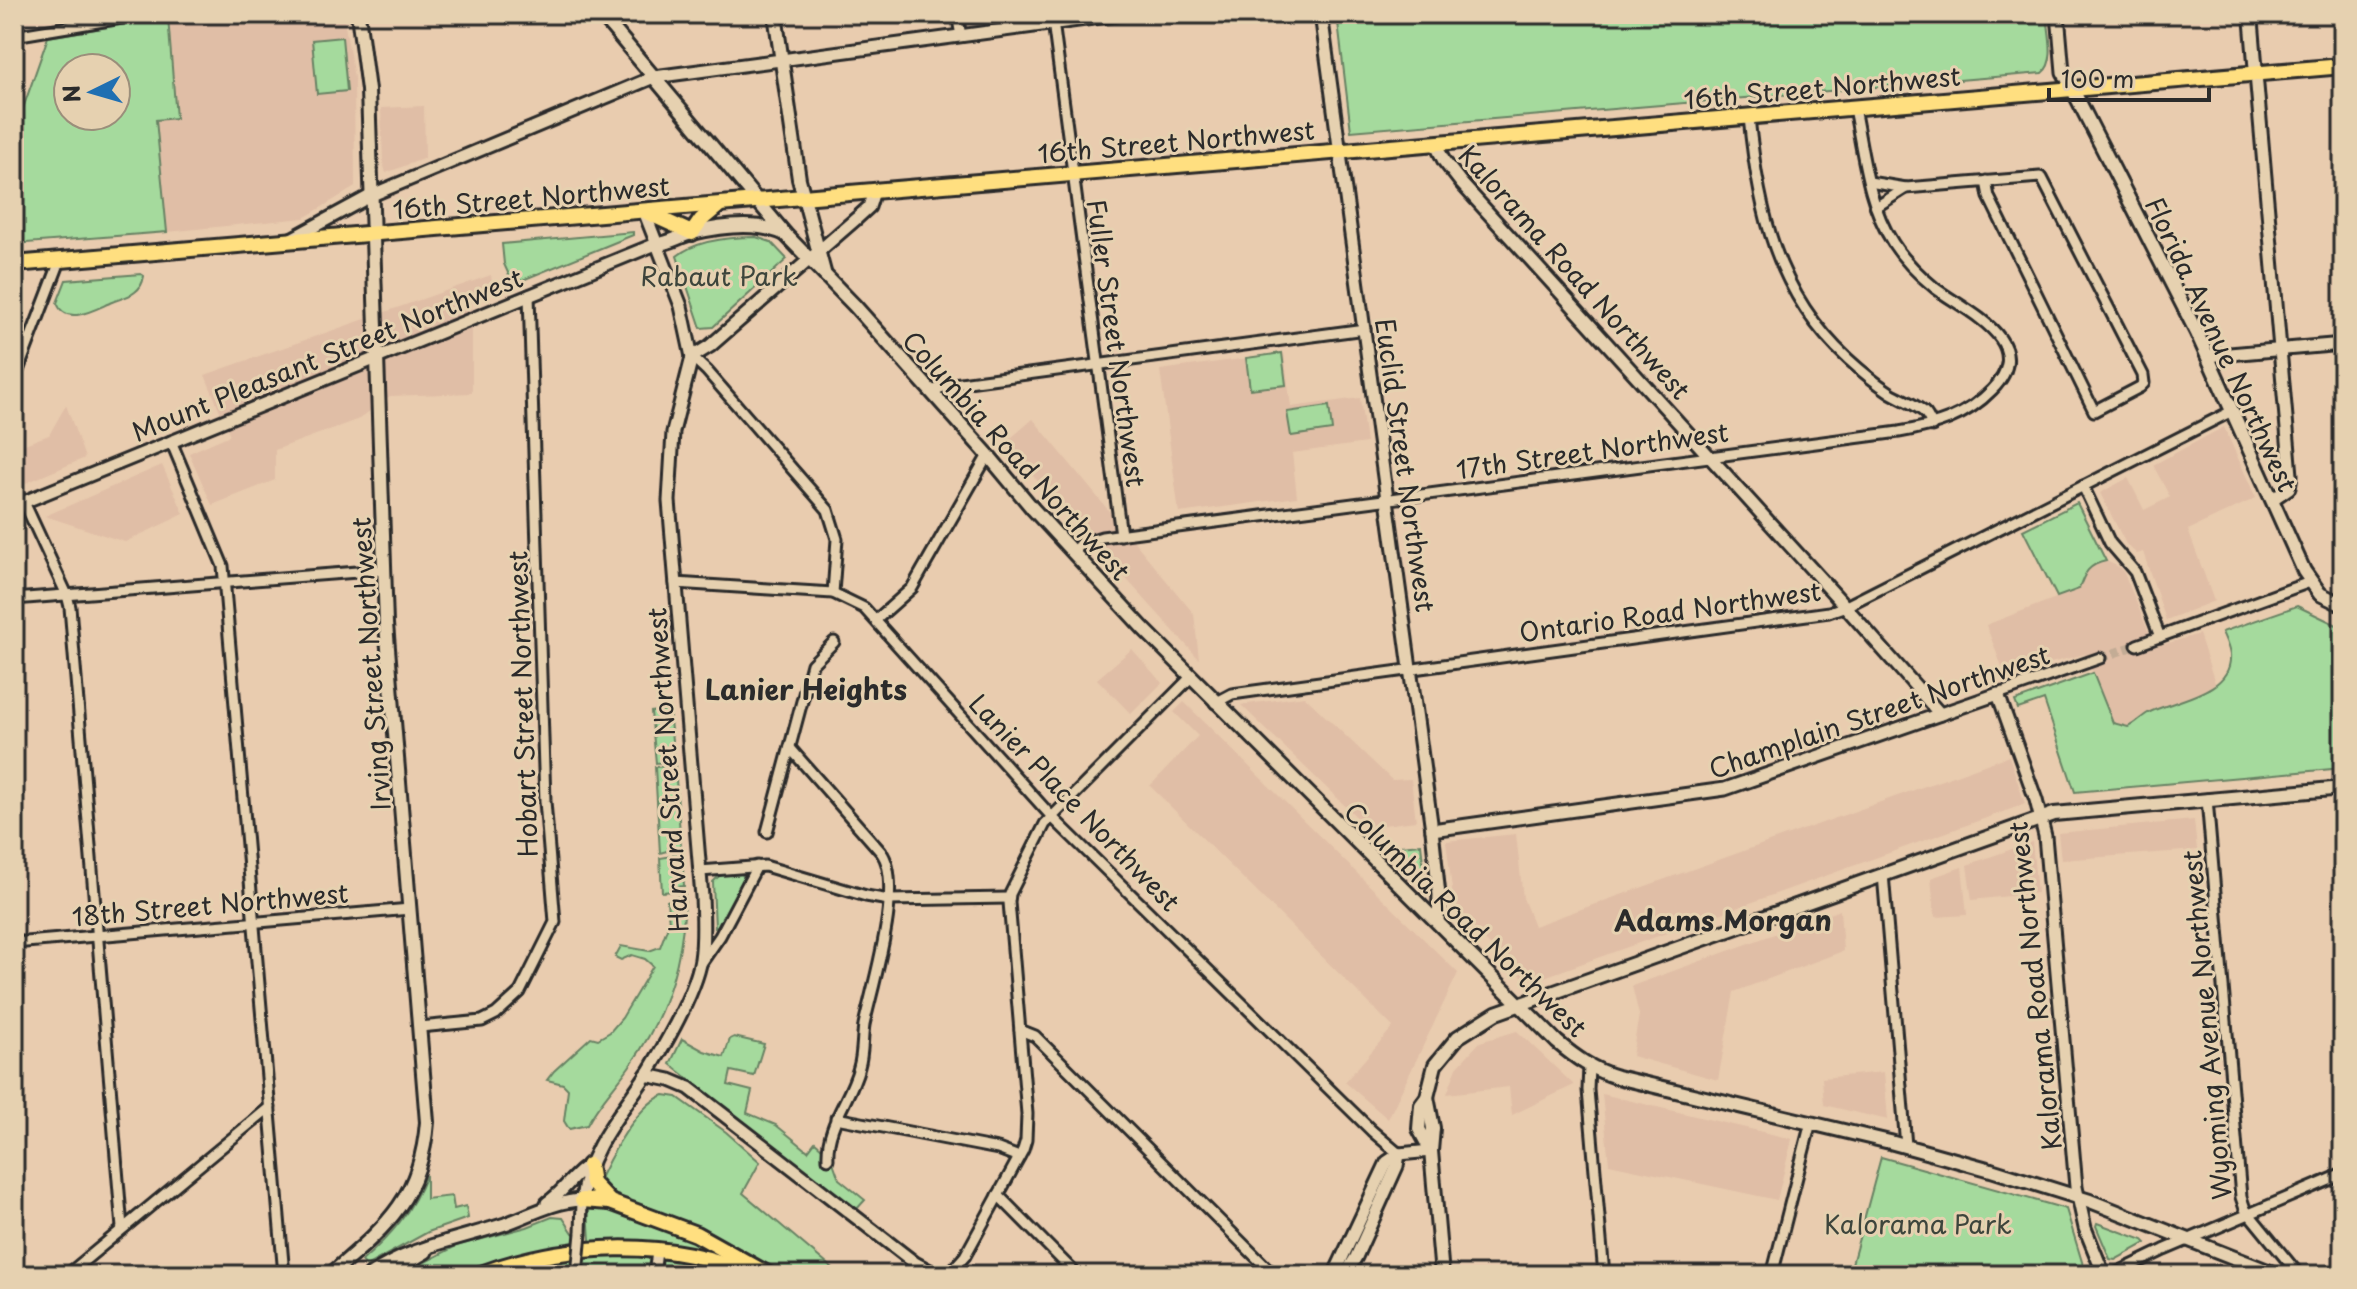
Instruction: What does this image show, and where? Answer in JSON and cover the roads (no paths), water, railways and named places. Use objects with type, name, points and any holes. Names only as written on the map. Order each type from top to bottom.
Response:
[{"type":"main road","name":"Irving Street Northwest","points":[[330,1275],[390,1221],[402,1203],[417,1172],[427,1122],[383,570],[368,79],[358,14]]},
{"type":"main road","points":[[601,14],[786,235]]},
{"type":"main road","points":[[775,14],[799,179],[814,256]]},
{"type":"main road","points":[[2251,14],[2256,74]]},
{"type":"main road","name":"16th Street Northwest","points":[[14,264],[2343,66]]},
{"type":"main road","name":"Florida Avenue Northwest","points":[[2073,90],[2207,356],[2310,582]]},
{"type":"main road","points":[[692,233],[701,220],[719,205]]},
{"type":"main road","points":[[644,211],[692,233]]},
{"type":"main road","points":[[656,244],[665,244],[692,233],[750,226],[776,230],[814,256]]},
{"type":"main road","name":"Columbia Road Northwest","points":[[814,256],[824,272],[1073,552],[1215,703],[1557,1042],[1589,1066],[1617,1077],[1906,1146],[2077,1196],[2278,1275]]},
{"type":"main road","points":[[2310,582],[2320,594],[2343,605]]},
{"type":"main road","points":[[1442,1275],[1431,1151],[1433,1128],[1427,1097],[1435,1065],[1453,1042],[1482,1020],[2041,818],[2064,812],[2343,788]]},
{"type":"main road","points":[[589,1165],[592,1183],[610,1202]]},
{"type":"main road","points":[[582,1200],[610,1202],[696,1234],[769,1275]]},
{"type":"main road","points":[[478,1275],[529,1259],[606,1249],[657,1251],[710,1260],[754,1275]]},
{"type":"street","points":[[14,36],[145,14]]},
{"type":"street","points":[[957,14],[961,36]]},
{"type":"street","points":[[287,241],[372,195],[654,77],[961,36],[1052,19],[1123,14]]},
{"type":"street","name":"Euclid Street Northwest","points":[[1321,14],[1432,830],[1439,895],[1438,922]]},
{"type":"street","points":[[2058,14],[2063,72],[2073,90]]},
{"type":"street","name":"Fuller Street Northwest","points":[[1052,19],[1121,535]]},
{"type":"street","points":[[2256,74],[2291,480],[2289,488],[2273,499]]},
{"type":"street","name":"17th Street Northwest","points":[[1073,552],[1080,544],[1090,540],[1121,535],[1932,426],[1961,413],[1989,393],[2004,376],[2008,353],[2002,340],[1987,324],[1928,282],[1901,255],[1884,229],[1869,182],[1854,108]]},
{"type":"street","points":[[1749,117],[1765,220],[1780,264],[1798,297],[1820,329],[1847,357],[1891,393],[1929,416],[1932,426]]},
{"type":"street","name":"Kalorama Road Northwest","points":[[1435,143],[1462,184],[1846,606],[1940,714]]},
{"type":"street","points":[[1869,182],[1906,188],[1986,181],[2042,178],[2143,375],[2144,383],[2140,387],[2094,411],[1989,197],[1986,181]]},
{"type":"street","points":[[1876,207],[1906,188]]},
{"type":"street","points":[[833,593],[837,539],[828,510],[692,357],[710,346],[869,207],[874,191]]},
{"type":"street","name":"Harvard Street Northwest","points":[[582,1200],[589,1165],[621,1109],[646,1075],[688,996],[700,965],[703,915],[669,501],[670,463],[678,409],[692,357],[681,306],[644,211]]},
{"type":"street","name":"Mount Pleasant Street Northwest","points":[[19,504],[656,244]]},
{"type":"street","points":[[14,381],[60,261]]},
{"type":"street","name":"Hobart Street Northwest","points":[[420,1027],[482,1021],[496,1014],[520,992],[555,922],[545,801],[529,295]]},
{"type":"street","points":[[931,391],[953,384],[1365,329]]},
{"type":"street","points":[[2207,356],[2343,344]]},
{"type":"street","name":"Ontario Road Northwest","points":[[1215,703],[1232,694],[1829,612],[2232,411]]},
{"type":"street","points":[[171,441],[223,566],[284,1275]]},
{"type":"street","points":[[876,620],[912,588],[988,455]]},
{"type":"street","points":[[2083,486],[2110,543],[2135,572],[2160,637]]},
{"type":"street","points":[[19,504],[67,595],[122,1228]]},
{"type":"street","points":[[14,599],[383,570]]},
{"type":"street","points":[[2137,645],[2310,582]]},
{"type":"street","name":"Lanier Place Northwest","points":[[675,583],[833,593],[855,602],[876,620],[1052,817],[1399,1154]]},
{"type":"street","points":[[767,832],[812,664],[834,642]]},
{"type":"street","name":"Champlain Street Northwest","points":[[1432,830],[1718,791],[2100,658]]},
{"type":"street","points":[[948,1275],[965,1256],[1026,1140],[1027,1114],[1009,898],[1041,832],[1052,817],[1191,677]]},
{"type":"street","name":"Kalorama Road Northwest","points":[[1998,694],[2045,836],[2077,1196],[2090,1242],[2104,1275]]},
{"type":"street","points":[[790,748],[886,859],[889,911],[864,1027],[859,1067],[828,1141],[828,1159]]},
{"type":"street","name":"Wyoming Avenue Northwest","points":[[2207,799],[2241,1197],[2250,1215],[2299,1275]]},
{"type":"street","points":[[700,965],[720,936],[757,866]]},
{"type":"street","points":[[700,871],[770,866],[866,896],[889,900],[1009,898]]},
{"type":"street","points":[[1883,874],[1906,1146]]},
{"type":"street","name":"18th Street Northwest","points":[[14,943],[410,909]]},
{"type":"street","points":[[1020,1030],[1035,1036],[1274,1275]]},
{"type":"street","points":[[1589,1066],[1589,1105],[1604,1275]]},
{"type":"street","points":[[646,1075],[689,1088],[905,1256],[937,1275]]},
{"type":"street","points":[[67,1275],[270,1107]]},
{"type":"street","points":[[836,1118],[998,1149],[1019,1157]]},
{"type":"street","points":[[1772,1275],[1811,1122]]},
{"type":"street","points":[[1334,1275],[1387,1162],[1399,1154],[1431,1151]]},
{"type":"street","points":[[1345,1275],[1397,1166],[1399,1154]]},
{"type":"street","points":[[526,1216],[561,1194],[580,1170],[589,1165]]},
{"type":"street","points":[[2112,1275],[2343,1174]]},
{"type":"street","points":[[998,1195],[1077,1275]]},
{"type":"street","points":[[370,1275],[412,1252],[567,1201],[582,1200],[577,1275]]},
{"type":"street","points":[[387,1275],[433,1247]]},
{"type":"street","points":[[654,1275],[657,1251]]},
{"type":"tunnel","points":[[2100,658],[2137,645]]},
{"type":"district","name":"Lanier Heights","points":[[806,688]]},
{"type":"district","name":"Adams Morgan","points":[[1723,919]]},
{"type":"park label","name":"Rabaut Park","points":[[719,275]]},
{"type":"park label","name":"Kalorama Park","points":[[1918,1223]]}]
